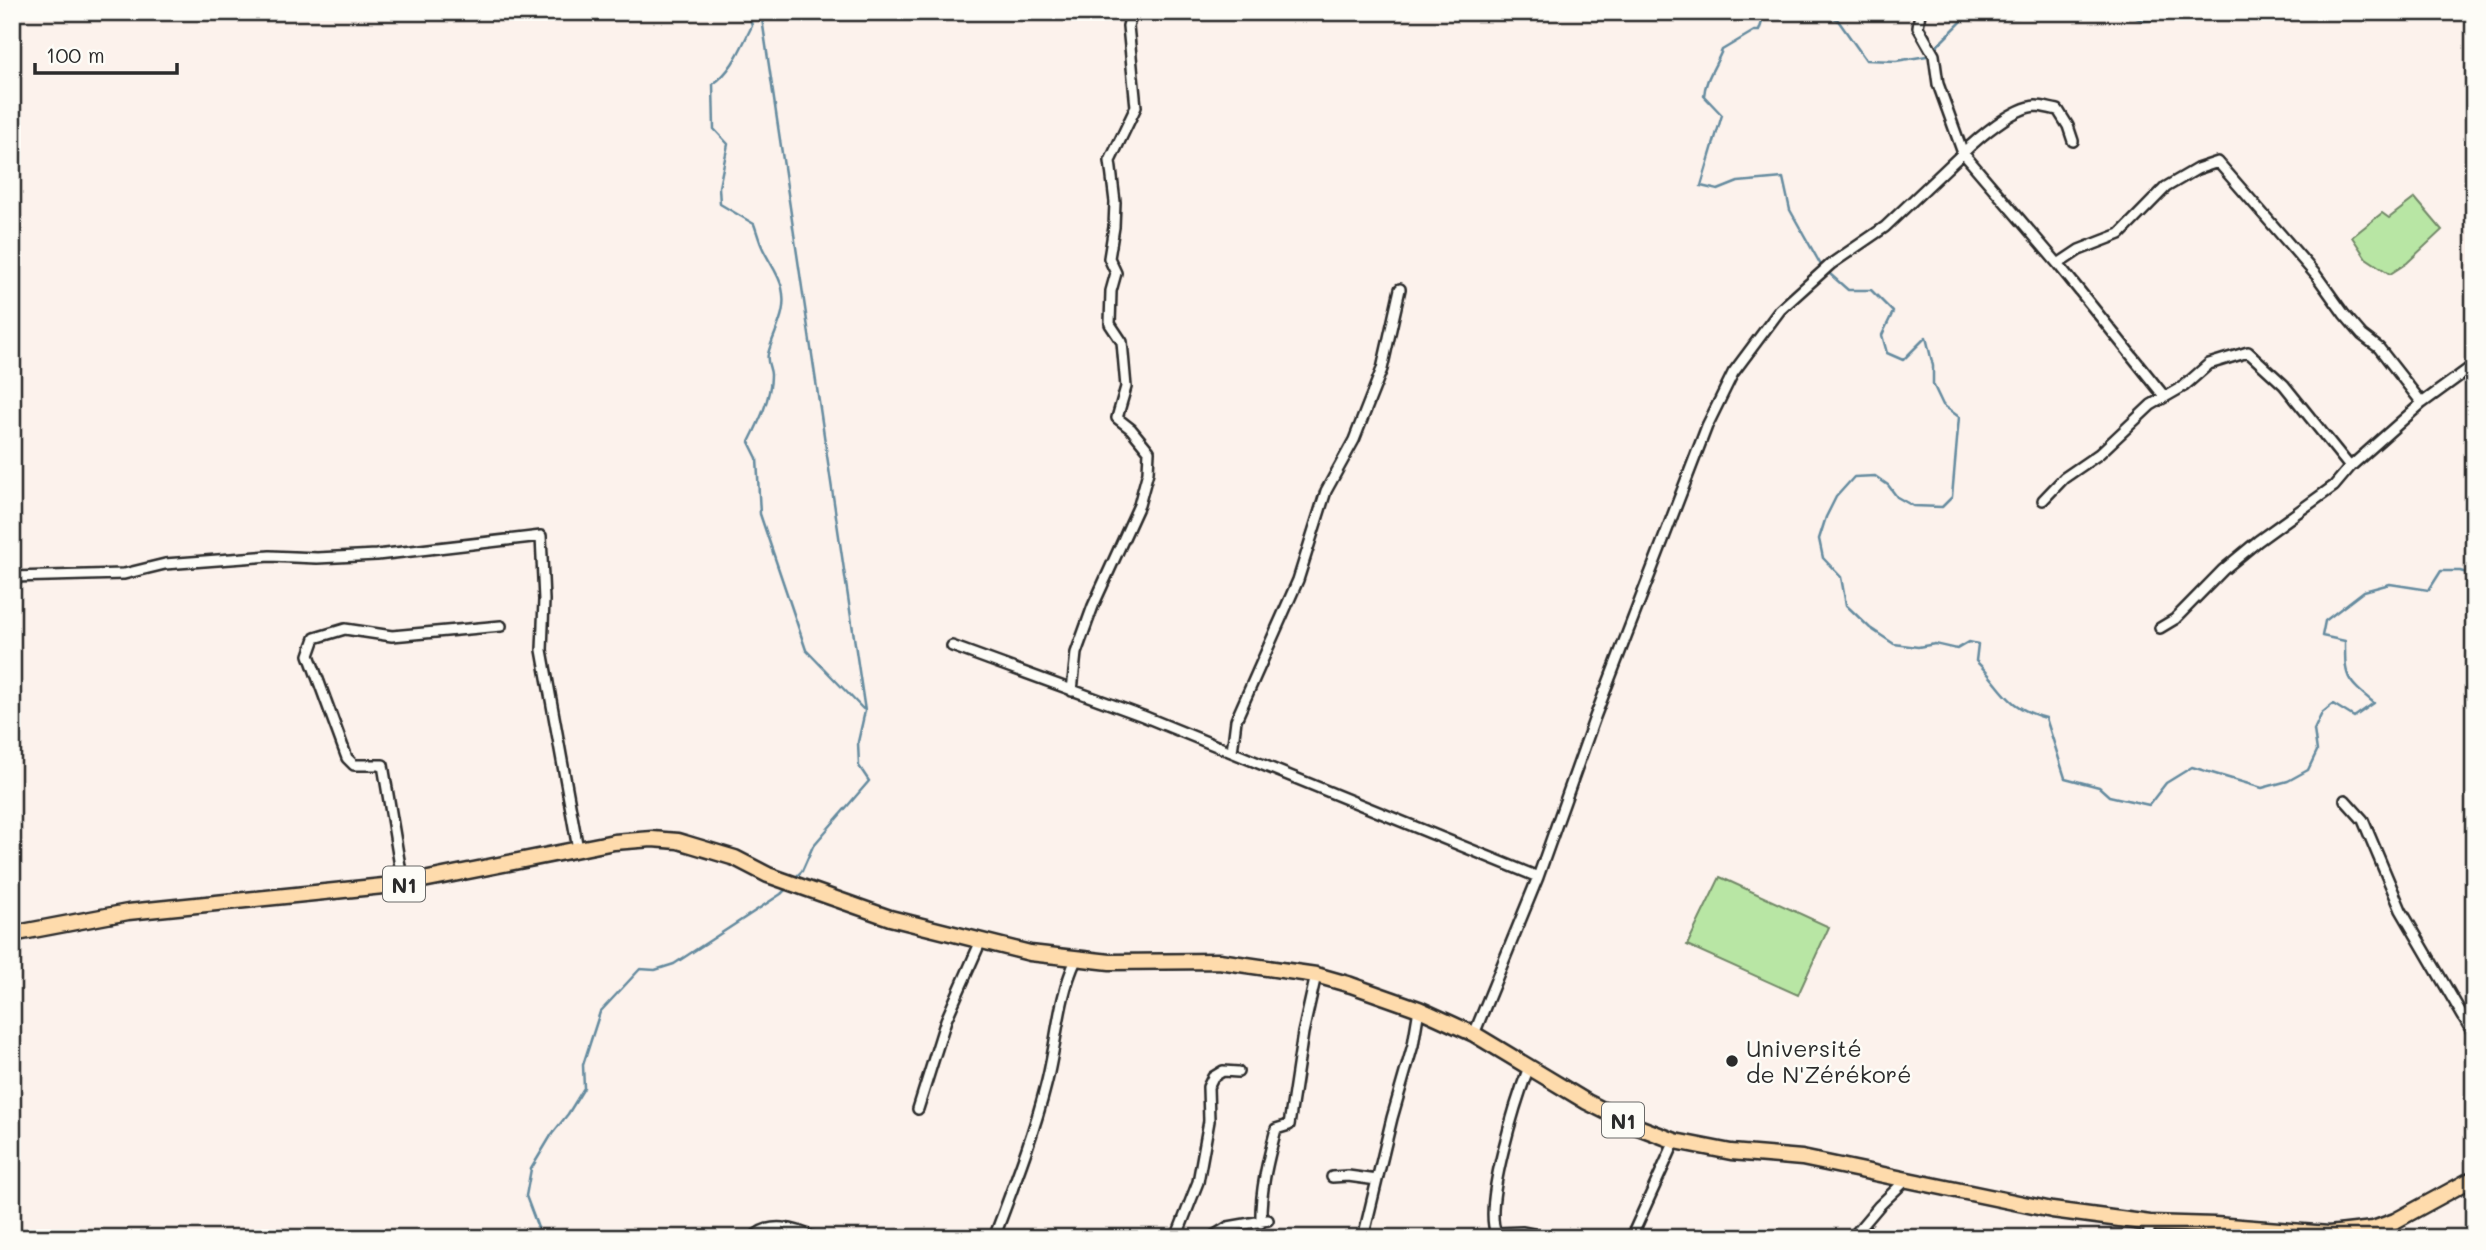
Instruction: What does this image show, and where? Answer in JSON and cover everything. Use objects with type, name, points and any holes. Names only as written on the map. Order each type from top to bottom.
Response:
[{"type":"main road","name":"N1","points":[[12,934],[128,912],[403,884],[614,842],[652,839],[678,841],[735,858],[768,875],[890,918],[980,943],[1076,960],[1219,961],[1316,975],[1419,1009],[1474,1034],[1587,1102],[1675,1141],[1731,1152],[1802,1158],[2149,1231],[2215,1225],[2329,1234],[2373,1229],[2406,1216],[2474,1178]]},
{"type":"street","points":[[1072,691],[1076,653],[1093,606],[1139,505],[1148,472],[1149,450],[1131,429],[1117,418],[1126,387],[1122,342],[1110,324],[1111,291],[1116,273],[1109,258],[1115,202],[1110,162],[1136,107],[1128,26],[1132,12]]},
{"type":"street","points":[[1920,12],[1918,27],[1932,51],[1938,84],[1963,153],[2165,396]]},
{"type":"street","points":[[1474,1034],[1538,877],[1595,717],[1707,426],[1733,373],[1780,310],[1832,264],[1885,227],[1974,142],[2017,111],[2037,106],[2058,110],[2073,141]]},
{"type":"street","points":[[2058,264],[2079,250],[2120,234],[2166,187],[2197,169],[2218,162],[2316,275],[2362,335],[2379,348],[2422,403]]},
{"type":"street","points":[[1232,752],[1236,720],[1298,580],[1326,491],[1354,440],[1382,369],[1400,289]]},
{"type":"street","points":[[2043,500],[2064,478],[2099,454],[2151,405],[2184,386],[2209,364],[2248,352],[2284,385],[2350,467]]},
{"type":"street","points":[[2160,628],[2175,619],[2223,570],[2258,541],[2334,486],[2350,467],[2422,403],[2474,365]]},
{"type":"street","points":[[12,577],[124,573],[164,564],[270,556],[317,558],[377,555],[541,536],[544,600],[542,650],[578,849]]},
{"type":"street","points":[[403,884],[383,765],[354,765],[347,758],[309,655],[315,638],[345,629],[392,636],[501,626]]},
{"type":"street","points":[[952,646],[1232,752],[1538,877]]},
{"type":"street","points":[[2344,800],[2363,820],[2401,910],[2474,1035]]},
{"type":"street","points":[[918,1109],[946,1020],[980,943]]},
{"type":"street","points":[[994,1238],[1035,1125],[1056,1044],[1064,991],[1076,960]]},
{"type":"street","points":[[1210,1238],[1228,1227],[1265,1222],[1260,1198],[1276,1129],[1289,1125],[1303,1033],[1316,975]]},
{"type":"street","points":[[1363,1238],[1413,1045],[1419,1009]]},
{"type":"street","points":[[1530,1067],[1508,1129],[1492,1209],[1492,1224],[1496,1233],[1522,1232],[1554,1238]]},
{"type":"street","points":[[1176,1238],[1198,1182],[1209,1121],[1208,1087],[1213,1077],[1223,1071],[1238,1072]]},
{"type":"street","points":[[1632,1238],[1675,1141]]},
{"type":"street","points":[[1332,1177],[1377,1180]]},
{"type":"street","points":[[1852,1238],[1907,1179]]},
{"type":"street","points":[[753,1238],[757,1233],[776,1227],[804,1232],[814,1238]]},
{"type":"green space","points":[[2415,198],[2442,230],[2407,263],[2390,274],[2366,258],[2352,237],[2382,213],[2389,218]]},
{"type":"green space","points":[[1720,877],[1829,927],[1798,995],[1687,945]]},
{"type":"waterway","points":[[749,12],[752,26],[731,65],[713,84],[714,129],[728,144],[719,187],[720,204],[754,224],[779,278],[783,297],[782,314],[768,357],[771,375],[767,401],[749,442],[757,458],[760,514],[806,650],[863,709]]},
{"type":"waterway","points":[[761,12],[865,711],[858,742],[859,766],[869,781],[813,846],[802,871],[795,878]]},
{"type":"waterway","points":[[1748,12],[1763,19],[1759,31],[1754,31],[1722,50],[1706,84],[1704,96],[1722,115],[1701,186],[1718,190],[1738,182],[1783,178],[1790,210],[1822,267],[1848,290],[1871,290],[1893,312],[1882,335],[1887,353],[1903,360],[1926,337],[1933,366],[1933,384],[1943,405],[1959,417],[1952,497],[1942,507],[1913,506],[1897,497],[1888,485],[1875,476],[1854,477],[1836,497],[1826,517],[1819,539],[1823,558],[1841,577],[1846,605],[1870,628],[1894,644],[1918,647],[1935,644],[1957,649],[1969,642],[1978,644],[1976,661],[2006,695],[2021,708],[2046,718],[2065,778],[2099,787],[2109,796],[2149,805],[2166,783],[2192,767],[2262,788],[2288,781],[2308,770],[2317,751],[2314,730],[2322,713],[2333,704],[2354,717],[2374,703],[2349,677],[2345,663],[2345,641],[2322,636],[2325,621],[2364,591],[2390,584],[2429,590],[2441,571],[2460,571],[2474,575]]},
{"type":"waterway","points":[[1816,12],[1837,19],[1866,60],[1896,61],[1927,56],[1968,15],[1984,12]]},
{"type":"waterway","points":[[1988,12],[2010,18],[2060,18],[2076,12]]},
{"type":"waterway","points":[[2122,12],[2144,21],[2199,12]]},
{"type":"waterway","points":[[538,1238],[538,1228],[526,1196],[531,1169],[584,1088],[583,1065],[600,1012],[640,969],[655,970],[674,964],[786,889]]},
{"type":"place","name":"Université de N'Zérékoré","points":[[1732,1061]]}]
